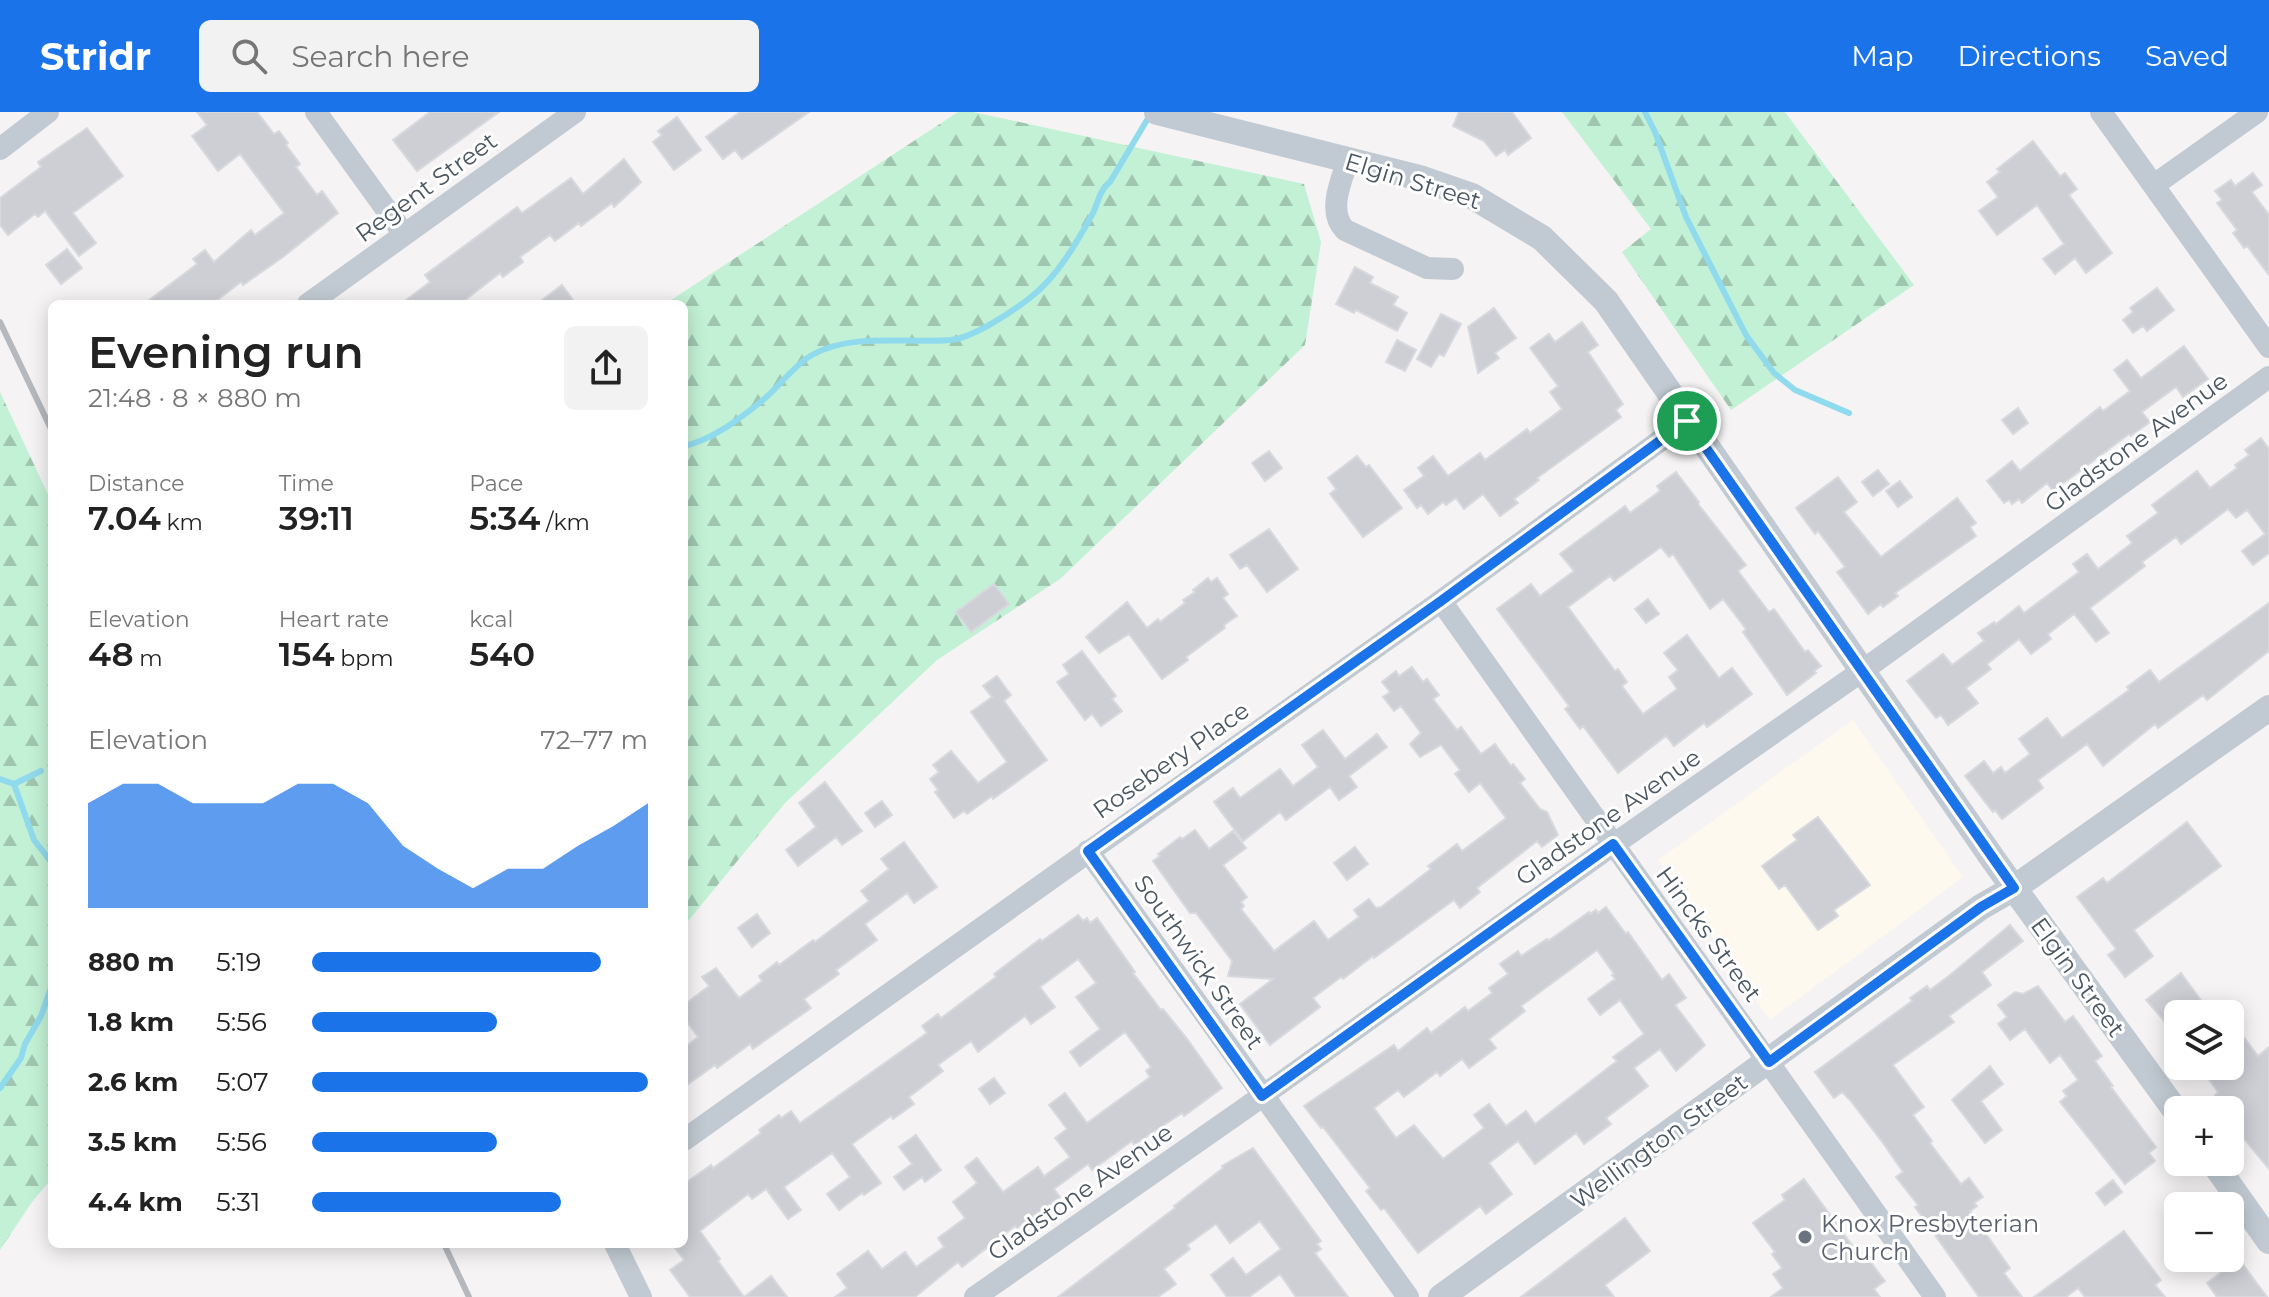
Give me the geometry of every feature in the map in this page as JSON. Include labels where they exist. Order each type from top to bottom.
[{"type":"street","points":[[0,149],[48,112]]},
{"type":"street","points":[[316,112],[404,234]]},
{"type":"street","name":"Regent Street","points":[[313,300],[575,112]]},
{"type":"street","name":"Elgin Street","points":[[1157,112],[1420,178],[1472,196],[1542,238],[1606,301],[2014,888],[2165,1096]]},
{"type":"street","points":[[2101,112],[2269,347]]},
{"type":"street","points":[[2154,185],[2257,112]]},
{"type":"street","points":[[1348,160],[1335,213],[1337,222],[1345,230],[1427,268],[1453,269]]},
{"type":"street","name":"Gladstone Avenue","points":[[975,1297],[1862,671],[2269,377]]},
{"type":"street","name":"Rosebery Place","points":[[688,1137],[1441,601],[1687,421]]},
{"type":"street","name":"Hincks Street","points":[[1441,601],[1769,1062],[1926,1294]]},
{"type":"street","name":"Wellington Street","points":[[1441,1297],[1981,907],[2265,719]]},
{"type":"street","name":"Southwick Street","points":[[1088,851],[1408,1297]]},
{"type":"street","points":[[2224,1176],[2264,1225]]},
{"type":"street","points":[[617,1248],[641,1297]]},
{"type":"shaded area","points":[[1853,720],[1963,877],[1770,1020],[1658,860]]},
{"type":"green space","points":[[958,112],[973,112],[1304,184],[1321,242],[1305,345],[1060,579],[937,660],[785,803],[688,921],[688,300],[671,300]]},
{"type":"green space","points":[[1562,112],[1785,112],[1914,285],[1731,410],[1622,252],[1651,229]]},
{"type":"green space","points":[[0,392],[48,494],[48,1183],[0,1250]]},
{"type":"building","points":[[197,112],[257,112],[274,134],[279,131],[300,164],[296,167],[317,195],[322,191],[338,213],[283,257],[217,300],[149,300],[197,264],[193,259],[205,250],[214,262],[251,230],[255,235],[284,213],[240,154],[218,171],[192,136],[207,125]]},
{"type":"building","points":[[430,112],[499,112],[417,171],[393,140]]},
{"type":"building","points":[[740,112],[809,112],[742,159],[735,150],[723,159],[706,137]]},
{"type":"building","points":[[1459,112],[1512,112],[1531,138],[1508,155],[1505,150],[1496,156],[1484,141],[1453,126]]},
{"type":"building","points":[[677,117],[701,150],[674,170],[653,142],[662,135],[658,131]]},
{"type":"building","points":[[87,128],[123,176],[73,213],[96,243],[79,256],[45,211],[38,217],[35,214],[8,235],[0,225],[0,198],[41,167],[38,162]]},
{"type":"building","points":[[2033,141],[2060,176],[2065,173],[2077,189],[2069,195],[2112,253],[2086,273],[2075,258],[2055,274],[2043,259],[2064,244],[2037,205],[1997,235],[1979,211],[1998,197],[1987,182],[2000,172],[1997,169]]},
{"type":"building","points":[[624,159],[641,182],[614,207],[612,203],[555,241],[550,235],[520,257],[523,262],[503,277],[500,273],[465,300],[406,300],[430,282],[425,275],[517,207],[522,213],[571,178],[583,194]]},
{"type":"building","points":[[2253,173],[2262,185],[2252,192],[2269,215],[2269,275],[2233,233],[2237,230],[2217,203],[2222,200],[2215,191],[2231,180],[2235,186]]},
{"type":"building","points":[[67,249],[82,268],[61,284],[46,265]]},
{"type":"building","points":[[1355,267],[1373,277],[1370,283],[1398,297],[1393,305],[1407,313],[1397,331],[1356,310],[1354,313],[1336,304]]},
{"type":"building","points":[[562,285],[573,300],[542,300]]},
{"type":"building","points":[[2157,288],[2174,310],[2147,331],[2143,326],[2133,333],[2123,320],[2133,312],[2130,308]]},
{"type":"building","points":[[1494,308],[1516,338],[1495,353],[1499,358],[1478,373],[1468,327]]},
{"type":"building","points":[[1441,314],[1461,324],[1444,356],[1439,354],[1431,367],[1417,359]]},
{"type":"building","points":[[1582,322],[1598,345],[1588,352],[1623,404],[1616,410],[1621,417],[1537,478],[1539,480],[1514,499],[1518,503],[1500,516],[1483,494],[1464,509],[1456,498],[1446,505],[1443,502],[1428,514],[1421,505],[1417,508],[1404,490],[1424,476],[1418,468],[1433,456],[1448,476],[1480,453],[1485,460],[1527,429],[1530,433],[1562,409],[1550,392],[1558,386],[1530,348],[1549,334],[1555,342]]},
{"type":"building","points":[[1397,340],[1416,350],[1405,371],[1386,362]]},
{"type":"building","points":[[2184,346],[2208,379],[2183,397],[2176,387],[2142,412],[2150,422],[2053,491],[2047,483],[2022,503],[2019,499],[2012,504],[2009,500],[2004,503],[1987,481],[2012,461],[2020,471],[2100,407],[2103,411],[2130,391],[2114,370],[2127,360],[2141,378]]},
{"type":"building","points":[[2018,408],[2028,423],[2013,434],[2002,420]]},
{"type":"building","points":[[2261,438],[2269,449],[2269,553],[2253,565],[2242,551],[2265,534],[2247,510],[2236,518],[2228,509],[2181,544],[2176,537],[2142,562],[2145,566],[2090,608],[2109,633],[2096,642],[2074,614],[2048,634],[2051,639],[2031,654],[2019,639],[1987,664],[1991,669],[1966,688],[1978,703],[1948,725],[1941,715],[1936,718],[1907,681],[1943,654],[1952,665],[1984,641],[1978,633],[2019,606],[2024,613],[2079,572],[2073,564],[2087,554],[2098,569],[2132,543],[2127,536],[2158,513],[2152,505],[2197,471],[2210,488],[2237,468],[2235,465],[2249,455],[2245,450]]},
{"type":"building","points":[[1269,451],[1282,468],[1265,481],[1252,463]]},
{"type":"building","points":[[1357,456],[1366,467],[1369,465],[1402,508],[1363,537],[1330,494],[1336,489],[1328,478]]},
{"type":"building","points":[[1878,470],[1889,484],[1873,496],[1862,482]]},
{"type":"building","points":[[1676,472],[1746,565],[1738,571],[1769,612],[1774,609],[1805,652],[1808,650],[1821,666],[1787,695],[1743,632],[1746,629],[1723,599],[1710,609],[1673,554],[1669,557],[1661,547],[1614,581],[1610,576],[1568,607],[1615,671],[1618,669],[1627,682],[1622,686],[1643,714],[1677,689],[1669,677],[1678,670],[1664,653],[1687,635],[1719,678],[1732,668],[1752,694],[1707,727],[1704,723],[1674,746],[1666,736],[1618,773],[1583,726],[1580,729],[1565,709],[1569,706],[1497,609],[1531,584],[1540,596],[1574,571],[1560,554],[1625,506],[1630,513],[1660,491],[1657,486]]},
{"type":"building","points":[[1838,477],[1857,502],[1844,512],[1881,557],[1957,498],[1976,523],[1970,527],[1976,536],[1895,593],[1898,596],[1883,607],[1881,604],[1868,614],[1837,572],[1845,567],[1796,508]]},
{"type":"building","points":[[1900,481],[1912,497],[1898,507],[1886,491]]},
{"type":"building","points":[[1269,529],[1298,569],[1267,592],[1247,565],[1240,569],[1230,555]]},
{"type":"building","points":[[1208,578],[1211,582],[1217,578],[1228,594],[1223,598],[1237,616],[1162,679],[1129,634],[1099,653],[1086,637],[1127,602],[1147,628],[1158,619],[1160,622],[1185,603],[1183,600]]},
{"type":"building","points":[[994,584],[1009,604],[971,632],[956,612]]},
{"type":"building","points":[[1648,599],[1659,614],[1646,623],[1635,609]]},
{"type":"building","points":[[2269,603],[2269,651],[2207,700],[2203,695],[2158,728],[2155,724],[2103,766],[2087,744],[2038,780],[2043,788],[2002,819],[1965,776],[1984,761],[1993,773],[2001,767],[2005,773],[2030,754],[2019,739],[2047,718],[2062,738],[2129,690],[2127,687],[2150,670],[2159,682]]},
{"type":"building","points":[[1082,651],[1116,696],[1112,699],[1122,711],[1101,726],[1092,714],[1085,720],[1057,682],[1069,674],[1063,665]]},
{"type":"building","points":[[1412,667],[1423,682],[1427,679],[1439,695],[1433,699],[1457,730],[1461,727],[1481,754],[1495,744],[1511,766],[1513,764],[1525,779],[1520,783],[1540,809],[1547,812],[1558,835],[1542,847],[1537,841],[1477,888],[1480,892],[1460,908],[1454,900],[1374,958],[1343,979],[1341,977],[1313,998],[1320,1007],[1270,1045],[1240,1004],[1273,979],[1228,976],[1232,961],[1196,913],[1190,913],[1153,861],[1180,837],[1182,839],[1195,830],[1209,849],[1233,831],[1246,848],[1223,865],[1247,897],[1241,902],[1244,906],[1241,909],[1274,951],[1314,921],[1328,940],[1359,917],[1354,910],[1369,899],[1376,908],[1381,907],[1431,869],[1428,866],[1457,844],[1462,851],[1506,818],[1480,783],[1469,792],[1455,774],[1460,770],[1441,745],[1420,757],[1410,744],[1421,733],[1401,706],[1394,711],[1383,697],[1390,692],[1382,682],[1396,671],[1399,676]]},
{"type":"building","points":[[997,676],[1011,695],[1004,701],[1047,760],[993,799],[992,796],[967,814],[964,811],[954,818],[935,792],[938,790],[930,779],[939,772],[933,765],[951,751],[978,783],[1007,762],[971,712],[992,697],[983,686]]},
{"type":"building","points":[[1323,730],[1345,759],[1377,734],[1387,747],[1349,776],[1357,787],[1339,800],[1330,787],[1286,820],[1280,812],[1243,841],[1214,802],[1233,788],[1240,798],[1280,769],[1293,786],[1318,767],[1302,745]]},
{"type":"building","points":[[825,782],[862,831],[842,845],[836,837],[798,866],[786,850],[816,827],[799,803]]},
{"type":"building","points":[[882,801],[892,815],[875,827],[865,813]]},
{"type":"building","points":[[1818,817],[1870,885],[1834,910],[1838,916],[1818,930],[1785,885],[1779,889],[1762,866],[1797,840],[1793,835]]},
{"type":"building","points":[[2187,822],[2221,866],[2134,930],[2153,956],[2125,977],[2108,955],[2116,949],[2077,897],[2103,878],[2107,883]]},
{"type":"building","points":[[904,842],[937,887],[914,903],[907,893],[865,924],[877,940],[836,970],[839,974],[804,999],[811,1008],[753,1049],[750,1044],[688,1084],[688,1045],[698,1037],[688,1023],[688,1002],[709,986],[702,977],[716,968],[739,998],[762,981],[759,976],[777,962],[779,965],[813,940],[815,942],[869,901],[861,891],[889,869],[881,859]]},
{"type":"building","points":[[1355,847],[1368,864],[1347,880],[1334,863]]},
{"type":"building","points":[[1606,907],[1662,980],[1669,974],[1686,998],[1675,1005],[1705,1045],[1676,1071],[1660,1049],[1634,1068],[1648,1086],[1606,1118],[1611,1124],[1584,1144],[1576,1133],[1535,1164],[1518,1141],[1489,1163],[1512,1194],[1486,1214],[1480,1206],[1418,1253],[1384,1208],[1381,1210],[1366,1191],[1370,1188],[1304,1106],[1394,1045],[1398,1051],[1427,1028],[1431,1033],[1465,1007],[1468,1011],[1492,993],[1489,988],[1508,974],[1500,964],[1518,951],[1521,956],[1589,912],[1596,910],[1598,913]],"holes":[[[1597,950],[1615,979],[1588,999],[1600,1015],[1620,1000],[1644,1034],[1613,1057],[1617,1061],[1535,1124],[1526,1111],[1506,1126],[1489,1104],[1474,1115],[1484,1128],[1443,1159],[1414,1125],[1396,1138],[1374,1108],[1398,1090],[1404,1097],[1437,1072],[1440,1076],[1462,1059],[1469,1068],[1496,1048],[1489,1039],[1525,1011],[1521,1006]]]},
{"type":"building","points":[[757,914],[770,933],[752,947],[738,928]]},
{"type":"building","points":[[1078,915],[1083,921],[1087,918],[1090,923],[1097,918],[1133,973],[1188,1040],[1222,1088],[1184,1116],[1182,1113],[1134,1145],[1132,1141],[1092,1170],[1088,1164],[1054,1189],[1060,1197],[1017,1228],[1015,1226],[962,1267],[958,1262],[915,1297],[835,1297],[847,1288],[837,1274],[868,1251],[882,1269],[905,1252],[916,1267],[944,1247],[938,1238],[965,1218],[953,1202],[977,1183],[965,1167],[977,1158],[1003,1192],[1038,1167],[1044,1176],[1070,1157],[1055,1138],[1067,1129],[1049,1105],[1065,1093],[1087,1123],[1150,1077],[1146,1071],[1151,1067],[1125,1032],[1080,1066],[1070,1052],[1100,1029],[1076,997],[1096,983],[1078,959],[1040,987],[1055,1007],[1031,1024],[1025,1016],[978,1052],[971,1041],[938,1065],[943,1071],[909,1097],[914,1104],[852,1144],[881,1183],[839,1210],[827,1194],[850,1177],[832,1153],[784,1187],[801,1210],[788,1219],[766,1189],[752,1199],[748,1194],[700,1231],[720,1259],[718,1261],[744,1297],[690,1297],[670,1270],[684,1260],[675,1248],[688,1248],[688,1181],[711,1165],[713,1168],[761,1133],[759,1130],[779,1115],[781,1118],[791,1111],[800,1123],[927,1033],[922,1026],[938,1014],[941,1018],[1040,939],[1042,941]]},
{"type":"building","points":[[2010,925],[2023,941],[1982,972],[1991,985],[1949,1016],[1954,1022],[1893,1065],[1924,1107],[1913,1115],[1932,1141],[1930,1143],[1961,1184],[1969,1178],[1983,1197],[1974,1203],[1977,1206],[1970,1211],[2010,1268],[2004,1273],[2022,1297],[1979,1297],[1896,1177],[1903,1172],[1883,1143],[1850,1100],[1842,1092],[1834,1098],[1815,1072],[1912,1001],[1910,998],[1927,986],[1930,990],[1950,975]]},
{"type":"building","points":[[2181,973],[2201,1000],[2164,1000],[2164,1021],[2146,1000]]},
{"type":"building","points":[[2038,986],[2065,1022],[2073,1016],[2087,1035],[2102,1056],[2095,1061],[2111,1087],[2156,1147],[2149,1153],[2155,1161],[2125,1184],[2060,1102],[2067,1096],[2063,1091],[2078,1080],[2060,1055],[2050,1063],[2025,1029],[2010,1040],[1998,1024],[2007,1017],[1998,1005],[2015,992],[2023,994]]},
{"type":"building","points":[[2244,1037],[2258,1056],[2269,1047],[2269,1169],[2244,1139],[2244,1096],[2215,1096],[2218,1092],[2209,1080],[2244,1080]]},
{"type":"building","points":[[1990,1066],[2003,1084],[1981,1101],[2002,1130],[1985,1143],[1952,1100]]},
{"type":"building","points":[[994,1078],[1005,1093],[990,1104],[979,1089]]},
{"type":"building","points":[[916,1135],[941,1170],[925,1182],[922,1177],[904,1190],[894,1177],[912,1164],[899,1147]]},
{"type":"building","points":[[1253,1148],[1321,1241],[1317,1244],[1321,1249],[1315,1253],[1348,1297],[1296,1297],[1280,1274],[1249,1297],[1227,1297],[1211,1275],[1233,1258],[1246,1275],[1281,1249],[1260,1221],[1230,1243],[1216,1224],[1187,1245],[1190,1249],[1164,1269],[1176,1284],[1158,1297],[1058,1297],[1175,1208],[1222,1166]]},
{"type":"building","name":"Knox Presbyterian Church","points":[[1804,1179],[1865,1263],[1869,1260],[1885,1281],[1874,1289],[1880,1297],[1771,1297],[1783,1288],[1773,1274],[1782,1268],[1772,1254],[1775,1252],[1753,1223],[1785,1200],[1782,1195]]},
{"type":"building","points":[[2113,1180],[2122,1192],[2105,1205],[2096,1193]]},
{"type":"building","points":[[1625,1218],[1650,1251],[1605,1285],[1614,1297],[1521,1297]]},
{"type":"building","points":[[2124,1231],[2161,1280],[2155,1285],[2165,1297],[2085,1297],[2078,1288],[2066,1297],[2034,1297]]},
{"type":"building","points":[[2244,1266],[2267,1297],[2217,1297],[2207,1283],[2222,1272],[2244,1272]]},
{"type":"building","points":[[771,1276],[787,1297],[744,1297]]},
{"type":"waterway","points":[[1645,112],[1686,217],[1746,335],[1774,373],[1795,390],[1849,413]]},
{"type":"waterway","points":[[688,445],[716,434],[736,421],[805,360],[828,348],[862,341],[961,338],[993,323],[1023,303],[1041,289],[1066,258],[1150,115]]},
{"type":"waterway","points":[[0,779],[14,784],[41,771]]},
{"type":"waterway","points":[[14,784],[34,840],[48,858]]},
{"type":"waterway","points":[[0,1088],[21,1058],[48,996]]},
{"type":"railway","points":[[0,322],[48,423]]},
{"type":"railway","points":[[446,1248],[469,1297]]},
{"type":"place","name":"Knox Presbyterian Church","points":[[1805,1237]]},
{"type":"route","points":[[1687,421],[2014,888],[1981,907],[1769,1062],[1613,844],[1262,1096],[1088,851],[1441,601],[1687,421]]}]
